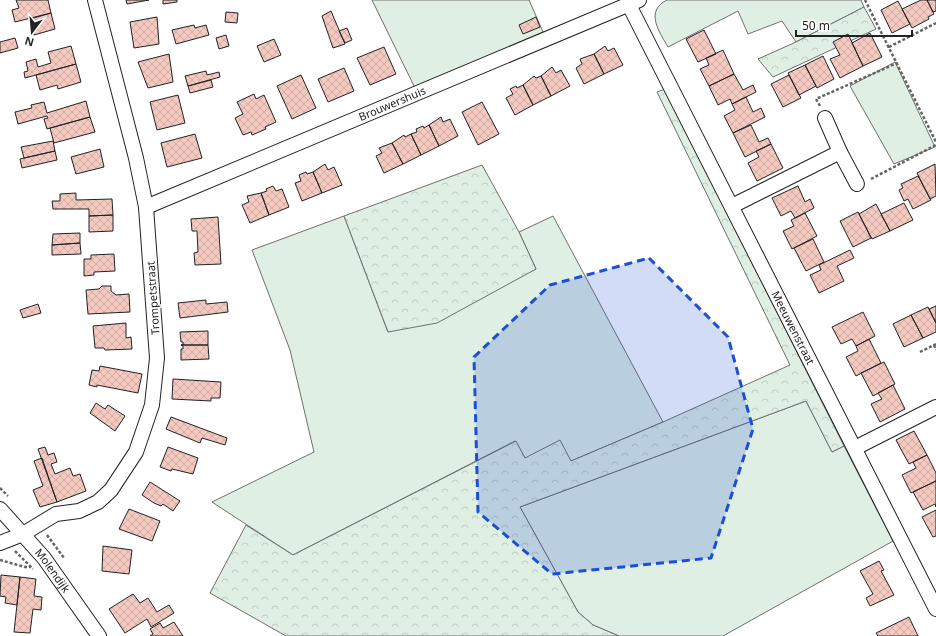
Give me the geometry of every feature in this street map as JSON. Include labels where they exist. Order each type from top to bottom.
[{"type":"street","name":"Trompetstraat","points":[[0,543],[23,534],[56,514],[78,511],[98,502],[124,472],[136,452],[152,405],[157,358],[146,207],[136,158],[95,0]]},
{"type":"street","name":"Brouwershuis","points":[[146,207],[634,2]]},
{"type":"street","name":"Meeuwenstraat","points":[[634,2],[732,206],[936,609]]},
{"type":"street","points":[[825,118],[840,152],[857,184]]},
{"type":"street","points":[[732,206],[840,152]]},
{"type":"street","points":[[855,448],[936,407]]},
{"type":"street","name":"Molendijk","points":[[0,509],[44,558],[99,636]]},
{"type":"path","points":[[857,184],[865,182],[936,144],[935,136],[865,0]]},
{"type":"path","points":[[889,47],[936,23]]},
{"type":"path","points":[[825,118],[816,99],[897,63]]},
{"type":"path","points":[[920,352],[935,344],[936,350]]},
{"type":"path","points":[[51,541],[57,548]]},
{"type":"path","points":[[0,560],[31,568]]},
{"type":"highlighted area","points":[[649,258],[728,337],[753,429],[711,558],[552,574],[478,512],[474,357],[550,285]]},
{"type":"green space","points":[[372,0],[529,0],[543,32],[415,88]]},
{"type":"green space","points":[[667,0],[861,0],[864,7],[796,42],[782,21],[748,34],[738,11],[668,47],[658,29],[655,16],[656,10]]},
{"type":"green space","points":[[864,7],[876,29],[773,77],[758,59],[796,42]]},
{"type":"green space","points":[[895,62],[935,147],[894,164],[850,86]]},
{"type":"green space","points":[[665,89],[844,446],[832,452],[806,401],[520,507],[578,612],[593,625],[619,636],[286,636],[210,593],[246,525],[293,555],[516,441],[525,458],[560,440],[571,461],[663,422],[790,365],[657,92]]},
{"type":"green space","points":[[482,165],[519,232],[536,269],[437,323],[388,332],[344,216]]},
{"type":"green space","points":[[344,216],[388,332],[536,269],[519,232],[553,216],[663,422],[571,461],[525,458],[515,441],[293,555],[212,502],[314,452],[290,350],[252,250]]},
{"type":"green space","points":[[806,401],[832,452],[844,446],[893,541],[723,636],[619,636],[593,625],[578,612],[520,507]]},
{"type":"building","points":[[16,0],[48,0],[51,13],[15,22],[12,10],[19,8]]},
{"type":"building","points":[[126,0],[149,0],[127,4]]},
{"type":"building","points":[[163,0],[177,0],[177,2],[163,4]]},
{"type":"building","points":[[921,0],[927,0],[934,14],[928,17],[929,19],[912,28],[902,9]]},
{"type":"building","points":[[927,0],[936,0],[936,11],[933,12]]},
{"type":"building","points":[[898,1],[910,24],[892,33],[881,10]]},
{"type":"building","points":[[331,11],[345,44],[333,48],[322,16]]},
{"type":"building","points":[[226,12],[238,13],[237,23],[225,22]]},
{"type":"building","points":[[51,13],[55,29],[34,35],[30,19]]},
{"type":"building","points":[[157,17],[159,44],[134,48],[130,22]]},
{"type":"building","points":[[536,17],[540,27],[523,34],[519,25]]},
{"type":"building","points":[[194,25],[195,28],[206,25],[209,35],[176,44],[172,30]]},
{"type":"building","points":[[347,28],[352,40],[345,43],[339,31]]},
{"type":"building","points":[[704,30],[716,54],[698,62],[686,39]]},
{"type":"building","points":[[870,33],[882,57],[863,66],[852,43]]},
{"type":"building","points":[[848,34],[863,66],[840,78],[830,59],[840,55],[833,42]]},
{"type":"building","points":[[226,35],[229,46],[219,49],[216,38]]},
{"type":"building","points":[[15,38],[18,48],[0,53],[0,42]]},
{"type":"building","points":[[274,39],[281,55],[264,62],[257,46]]},
{"type":"building","points":[[71,46],[76,64],[25,78],[24,72],[28,71],[26,62],[36,59],[38,67],[51,63],[48,52]]},
{"type":"building","points":[[605,46],[608,51],[614,48],[623,65],[604,74],[594,54]]},
{"type":"building","points":[[384,47],[396,74],[370,85],[357,58]]},
{"type":"building","points":[[723,50],[734,74],[709,86],[700,69],[709,65],[706,58]]},
{"type":"building","points":[[169,54],[173,82],[148,88],[138,62]]},
{"type":"building","points":[[594,54],[604,74],[584,84],[576,68],[582,64],[580,59]]},
{"type":"building","points":[[823,56],[834,79],[817,88],[805,65]]},
{"type":"building","points":[[76,64],[81,82],[58,89],[57,85],[40,90],[36,75]]},
{"type":"building","points":[[805,65],[816,86],[799,95],[788,73]]},
{"type":"building","points":[[552,67],[556,73],[561,70],[570,86],[551,96],[541,76]]},
{"type":"building","points":[[344,68],[354,91],[328,102],[318,79]]},
{"type":"building","points":[[206,71],[207,75],[219,72],[220,77],[188,86],[185,76]]},
{"type":"building","points":[[734,74],[743,90],[753,85],[756,92],[732,104],[730,99],[718,105],[709,86]]},
{"type":"building","points":[[301,75],[316,108],[292,119],[277,86]]},
{"type":"building","points":[[789,75],[801,98],[783,107],[771,84]]},
{"type":"building","points":[[534,76],[536,78],[541,76],[551,96],[533,105],[523,85]]},
{"type":"building","points":[[211,80],[213,87],[190,93],[188,86]]},
{"type":"building","points":[[523,85],[533,105],[515,115],[506,98],[513,94],[510,89]]},
{"type":"building","points":[[254,94],[256,99],[264,95],[276,122],[265,127],[266,129],[252,135],[251,132],[243,135],[235,118],[243,114],[237,102]]},
{"type":"building","points":[[178,95],[185,123],[157,130],[150,102]]},
{"type":"building","points":[[746,97],[753,112],[761,108],[765,117],[733,133],[724,116],[735,110],[732,104]]},
{"type":"building","points":[[86,101],[90,117],[47,129],[44,119],[48,118],[47,116],[18,124],[15,112],[32,108],[31,105],[44,102],[47,113]]},
{"type":"building","points":[[482,102],[499,134],[478,145],[462,112]]},
{"type":"building","points":[[90,117],[95,132],[54,143],[50,128]]},
{"type":"building","points":[[441,117],[443,122],[450,119],[458,136],[439,146],[429,125]]},
{"type":"building","points":[[429,125],[439,146],[421,155],[411,134],[417,132],[416,129],[423,126],[424,128]]},
{"type":"building","points":[[751,125],[759,142],[768,138],[771,144],[745,157],[733,133]]},
{"type":"building","points":[[195,134],[202,158],[167,167],[161,143]]},
{"type":"building","points":[[411,134],[421,155],[403,164],[392,143],[404,135],[405,137]]},
{"type":"building","points":[[53,141],[55,151],[24,158],[21,147]]},
{"type":"building","points":[[392,143],[403,164],[384,173],[376,156],[382,153],[379,148]]},
{"type":"building","points":[[771,144],[783,168],[757,181],[748,163],[759,157],[756,151]]},
{"type":"building","points":[[100,149],[104,167],[76,174],[71,157]]},
{"type":"building","points":[[55,151],[57,160],[22,168],[20,159]]},
{"type":"building","points":[[325,164],[328,170],[334,167],[342,185],[322,193],[313,172]]},
{"type":"building","points":[[935,164],[936,196],[930,199],[917,173]]},
{"type":"building","points":[[306,172],[307,174],[313,172],[322,193],[302,201],[295,183],[301,181],[299,175]]},
{"type":"building","points":[[918,176],[931,200],[913,209],[908,199],[904,201],[899,190],[903,188],[901,184]]},
{"type":"building","points":[[273,186],[276,191],[282,189],[289,207],[269,215],[261,193],[267,191],[266,189]]},
{"type":"building","points":[[798,186],[805,202],[810,199],[814,208],[795,218],[791,211],[781,216],[772,198]]},
{"type":"building","points":[[76,193],[76,200],[112,199],[113,215],[89,216],[89,209],[53,209],[52,201],[60,201],[60,194]]},
{"type":"building","points":[[261,193],[269,215],[250,223],[242,205],[249,202],[247,196]]},
{"type":"building","points":[[904,203],[913,220],[890,231],[881,214]]},
{"type":"building","points":[[876,204],[890,231],[872,239],[859,214]]},
{"type":"building","points":[[858,212],[871,238],[853,247],[840,221]]},
{"type":"building","points":[[805,213],[817,236],[792,249],[783,231],[794,226],[791,220]]},
{"type":"building","points":[[113,215],[113,231],[89,232],[89,216]]},
{"type":"building","points":[[218,217],[221,264],[195,265],[194,253],[198,252],[197,231],[192,231],[191,219]]},
{"type":"building","points":[[80,233],[80,243],[52,245],[53,234]]},
{"type":"building","points":[[813,239],[824,262],[806,271],[794,248]]},
{"type":"building","points":[[80,243],[81,254],[52,255],[52,245]]},
{"type":"building","points":[[850,250],[854,258],[837,266],[844,281],[819,293],[810,275],[821,270],[819,265]]},
{"type":"building","points":[[114,254],[115,271],[94,272],[94,275],[84,276],[84,259],[91,259],[91,255]]},
{"type":"building","points":[[102,286],[111,286],[111,291],[116,295],[129,294],[130,312],[88,314],[86,290],[99,289]]},
{"type":"building","points":[[206,300],[206,304],[227,302],[228,312],[180,318],[178,303]]},
{"type":"building","points":[[38,304],[41,313],[23,318],[20,310]]},
{"type":"building","points":[[936,306],[936,323],[929,309]]},
{"type":"building","points":[[928,307],[936,323],[936,332],[923,338],[911,315]]},
{"type":"building","points":[[863,312],[875,336],[856,346],[852,339],[841,344],[832,327]]},
{"type":"building","points":[[911,315],[923,338],[904,347],[893,324]]},
{"type":"building","points":[[126,323],[126,338],[131,337],[132,349],[105,350],[104,348],[95,348],[93,326]]},
{"type":"building","points":[[208,331],[208,345],[183,345],[183,342],[181,342],[180,332]]},
{"type":"building","points":[[869,339],[881,363],[856,376],[846,357],[858,351],[856,346]]},
{"type":"building","points":[[181,345],[208,345],[209,359],[181,360],[181,349],[183,349],[183,346]]},
{"type":"building","points":[[884,362],[895,384],[873,396],[861,373]]},
{"type":"building","points":[[100,366],[142,374],[138,393],[97,385],[97,387],[89,385],[92,370],[99,371]]},
{"type":"building","points":[[173,379],[221,382],[220,398],[211,398],[211,401],[172,399]]},
{"type":"building","points":[[893,385],[905,409],[880,422],[871,404],[882,399],[878,393]]},
{"type":"building","points":[[96,403],[105,409],[108,405],[125,416],[115,431],[90,413]]},
{"type":"building","points":[[171,417],[227,438],[225,445],[202,438],[200,443],[166,429]]},
{"type":"building","points":[[914,431],[927,455],[909,464],[896,440]]},
{"type":"building","points":[[45,447],[48,455],[54,453],[57,462],[51,464],[55,474],[70,468],[73,476],[80,474],[86,491],[57,502],[38,449]]},
{"type":"building","points":[[168,447],[198,458],[193,474],[172,469],[171,471],[160,467]]},
{"type":"building","points":[[927,455],[936,473],[936,481],[911,493],[902,475],[916,468],[913,462]]},
{"type":"building","points":[[42,458],[57,502],[40,507],[33,490],[43,486],[34,461]]},
{"type":"building","points":[[936,481],[936,507],[935,504],[923,510],[913,492]]},
{"type":"building","points":[[150,482],[180,501],[173,511],[163,504],[161,506],[154,503],[142,495]]},
{"type":"building","points":[[129,509],[160,521],[152,541],[119,529]]},
{"type":"building","points":[[936,510],[936,536],[933,537],[922,517]]},
{"type":"building","points":[[103,546],[132,550],[129,574],[102,571]]},
{"type":"building","points":[[879,561],[884,570],[881,571],[894,595],[870,606],[866,598],[873,594],[860,571]]},
{"type":"building","points":[[1,575],[20,577],[17,605],[5,603],[6,597],[0,596]]},
{"type":"building","points":[[20,577],[36,579],[34,596],[42,597],[41,610],[33,609],[30,633],[14,632]]},
{"type":"building","points":[[133,594],[140,603],[148,598],[157,612],[169,605],[174,613],[151,627],[147,619],[125,633],[109,609]]},
{"type":"building","points":[[909,617],[918,636],[878,636],[876,633]]},
{"type":"building","points":[[174,622],[183,636],[150,636],[153,634],[150,629],[160,623],[163,628]]}]
